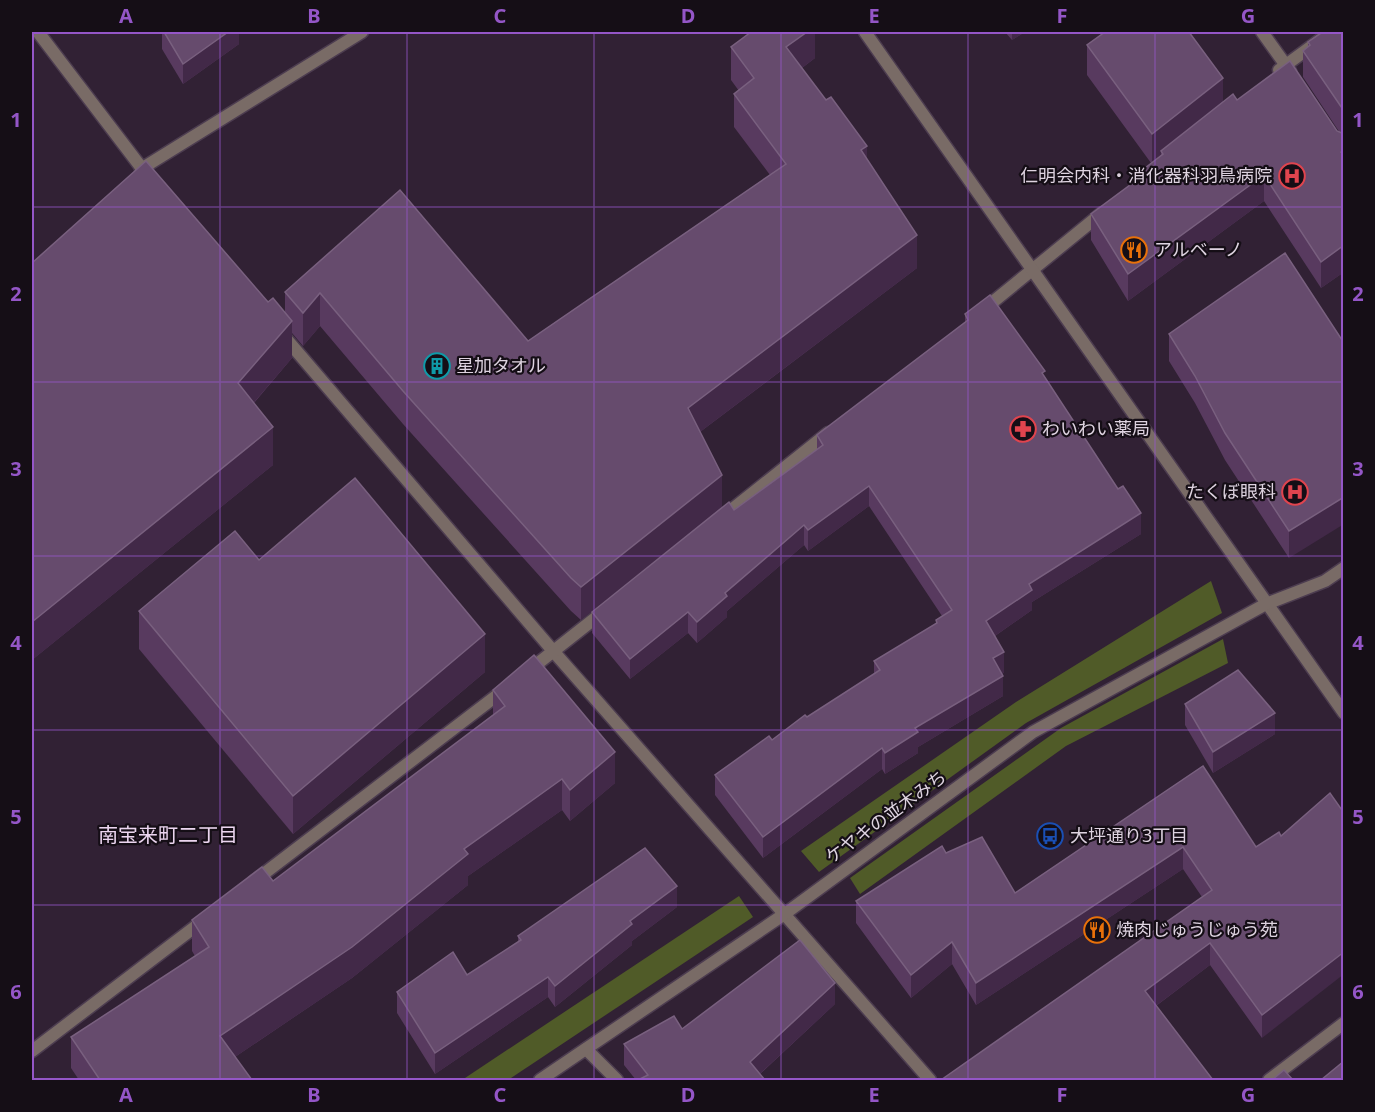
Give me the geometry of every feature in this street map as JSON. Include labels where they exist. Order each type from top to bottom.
[{"type":"street","points":[[38,32],[156,187]]},
{"type":"street","points":[[141,169],[362,32]]},
{"type":"street","points":[[865,32],[1344,713]]},
{"type":"street","points":[[1262,32],[1299,84]]},
{"type":"street","points":[[1268,80],[1331,32]]},
{"type":"street","points":[[976,315],[1113,204]]},
{"type":"street","points":[[273,324],[554,652],[930,1080]]},
{"type":"street","points":[[713,525],[835,428]]},
{"type":"street","name":"ケヤキの並木みち","points":[[540,1080],[786,914],[1033,732],[1266,604],[1324,581],[1344,568]]},
{"type":"street","points":[[240,892],[610,607]]},
{"type":"street","points":[[32,1052],[212,914]]},
{"type":"street","points":[[1269,1080],[1342,1028]]},
{"type":"street","points":[[586,1049],[617,1080]]},
{"type":"green space","points":[[1211,581],[1222,613],[1026,723],[819,872],[801,851],[1016,702]]},
{"type":"green space","points":[[1223,639],[1228,663],[1066,746],[860,894],[850,878],[1061,728]]},
{"type":"green space","points":[[739,896],[753,917],[508,1080],[462,1080]]},
{"type":"building","points":[[164,32],[228,32],[183,64]]},
{"type":"building","points":[[751,32],[807,32],[786,47],[826,100],[831,97],[867,146],[861,150],[917,235],[688,408],[722,475],[581,587],[403,391],[320,293],[303,313],[285,292],[400,190],[528,341],[786,164],[734,94],[754,78],[731,47]]},
{"type":"building","points":[[1105,32],[1189,32],[1223,78],[1152,134],[1087,45]]},
{"type":"building","points":[[1323,32],[1344,32],[1344,111],[1303,51],[1310,45],[1308,42]]},
{"type":"building","points":[[1290,61],[1337,131],[1344,134],[1344,150],[1341,152],[1344,155],[1344,245],[1321,262],[1264,175],[1128,274],[1091,214],[1142,176],[1140,172],[1163,154],[1161,151],[1233,94],[1237,100]]},
{"type":"building","points":[[146,161],[268,302],[273,298],[292,321],[238,383],[273,427],[32,622],[32,263]]},
{"type":"building","points":[[1285,253],[1344,343],[1344,497],[1289,531],[1225,433],[1195,376],[1169,334]]},
{"type":"building","points":[[990,295],[1045,371],[1042,373],[1118,489],[1123,486],[1141,513],[1029,584],[1032,590],[986,621],[1004,652],[993,658],[1003,676],[915,728],[918,732],[885,753],[882,748],[763,837],[715,775],[769,736],[772,740],[805,715],[807,717],[880,670],[874,661],[937,623],[936,620],[952,610],[869,486],[808,530],[804,525],[725,593],[727,596],[697,622],[688,612],[630,659],[592,612],[729,502],[734,510],[823,445],[817,435],[968,320],[965,314]]},
{"type":"building","points":[[355,478],[485,634],[293,796],[139,611],[235,531],[259,560]]},
{"type":"building","points":[[534,655],[615,752],[570,790],[562,779],[464,849],[468,854],[352,947],[220,1036],[252,1080],[100,1080],[71,1037],[209,947],[192,920],[262,867],[273,881],[505,706],[493,690]]},
{"type":"building","points":[[1238,670],[1275,713],[1213,752],[1185,704]]},
{"type":"building","points":[[1203,766],[1256,847],[1279,832],[1281,836],[1330,793],[1344,813],[1344,952],[1262,1015],[1210,943],[1145,991],[1213,1080],[941,1080],[1212,890],[1183,847],[976,983],[952,942],[911,975],[856,901],[942,846],[946,853],[982,837],[1015,893]]},
{"type":"building","points":[[645,848],[677,886],[630,921],[632,924],[555,986],[548,977],[435,1053],[397,992],[453,952],[467,975],[521,940],[518,936]]},
{"type":"building","points":[[800,940],[835,983],[750,1062],[765,1080],[638,1080],[648,1075],[624,1044],[674,1016],[682,1029]]},
{"type":"building","points":[[1344,1061],[1344,1080],[1321,1080]]},
{"type":"building","points":[[1284,1070],[1293,1080],[1272,1080]]},
{"type":"place","name":"仁明会内科・消化器科羽鳥病院","points":[[1292,176]]},
{"type":"place","name":"アルベーノ","points":[[1134,250]]},
{"type":"place","name":"星加タオル","points":[[437,366]]},
{"type":"place","name":"わいわい薬局","points":[[1023,429]]},
{"type":"place","name":"たくぼ眼科","points":[[1295,492]]},
{"type":"place","name":"大坪通り3丁目","points":[[1050,836]]},
{"type":"place","name":"焼肉じゅうじゅう苑","points":[[1097,930]]},
{"type":"district","name":"南宝来町二丁目","points":[[168,835]]}]
